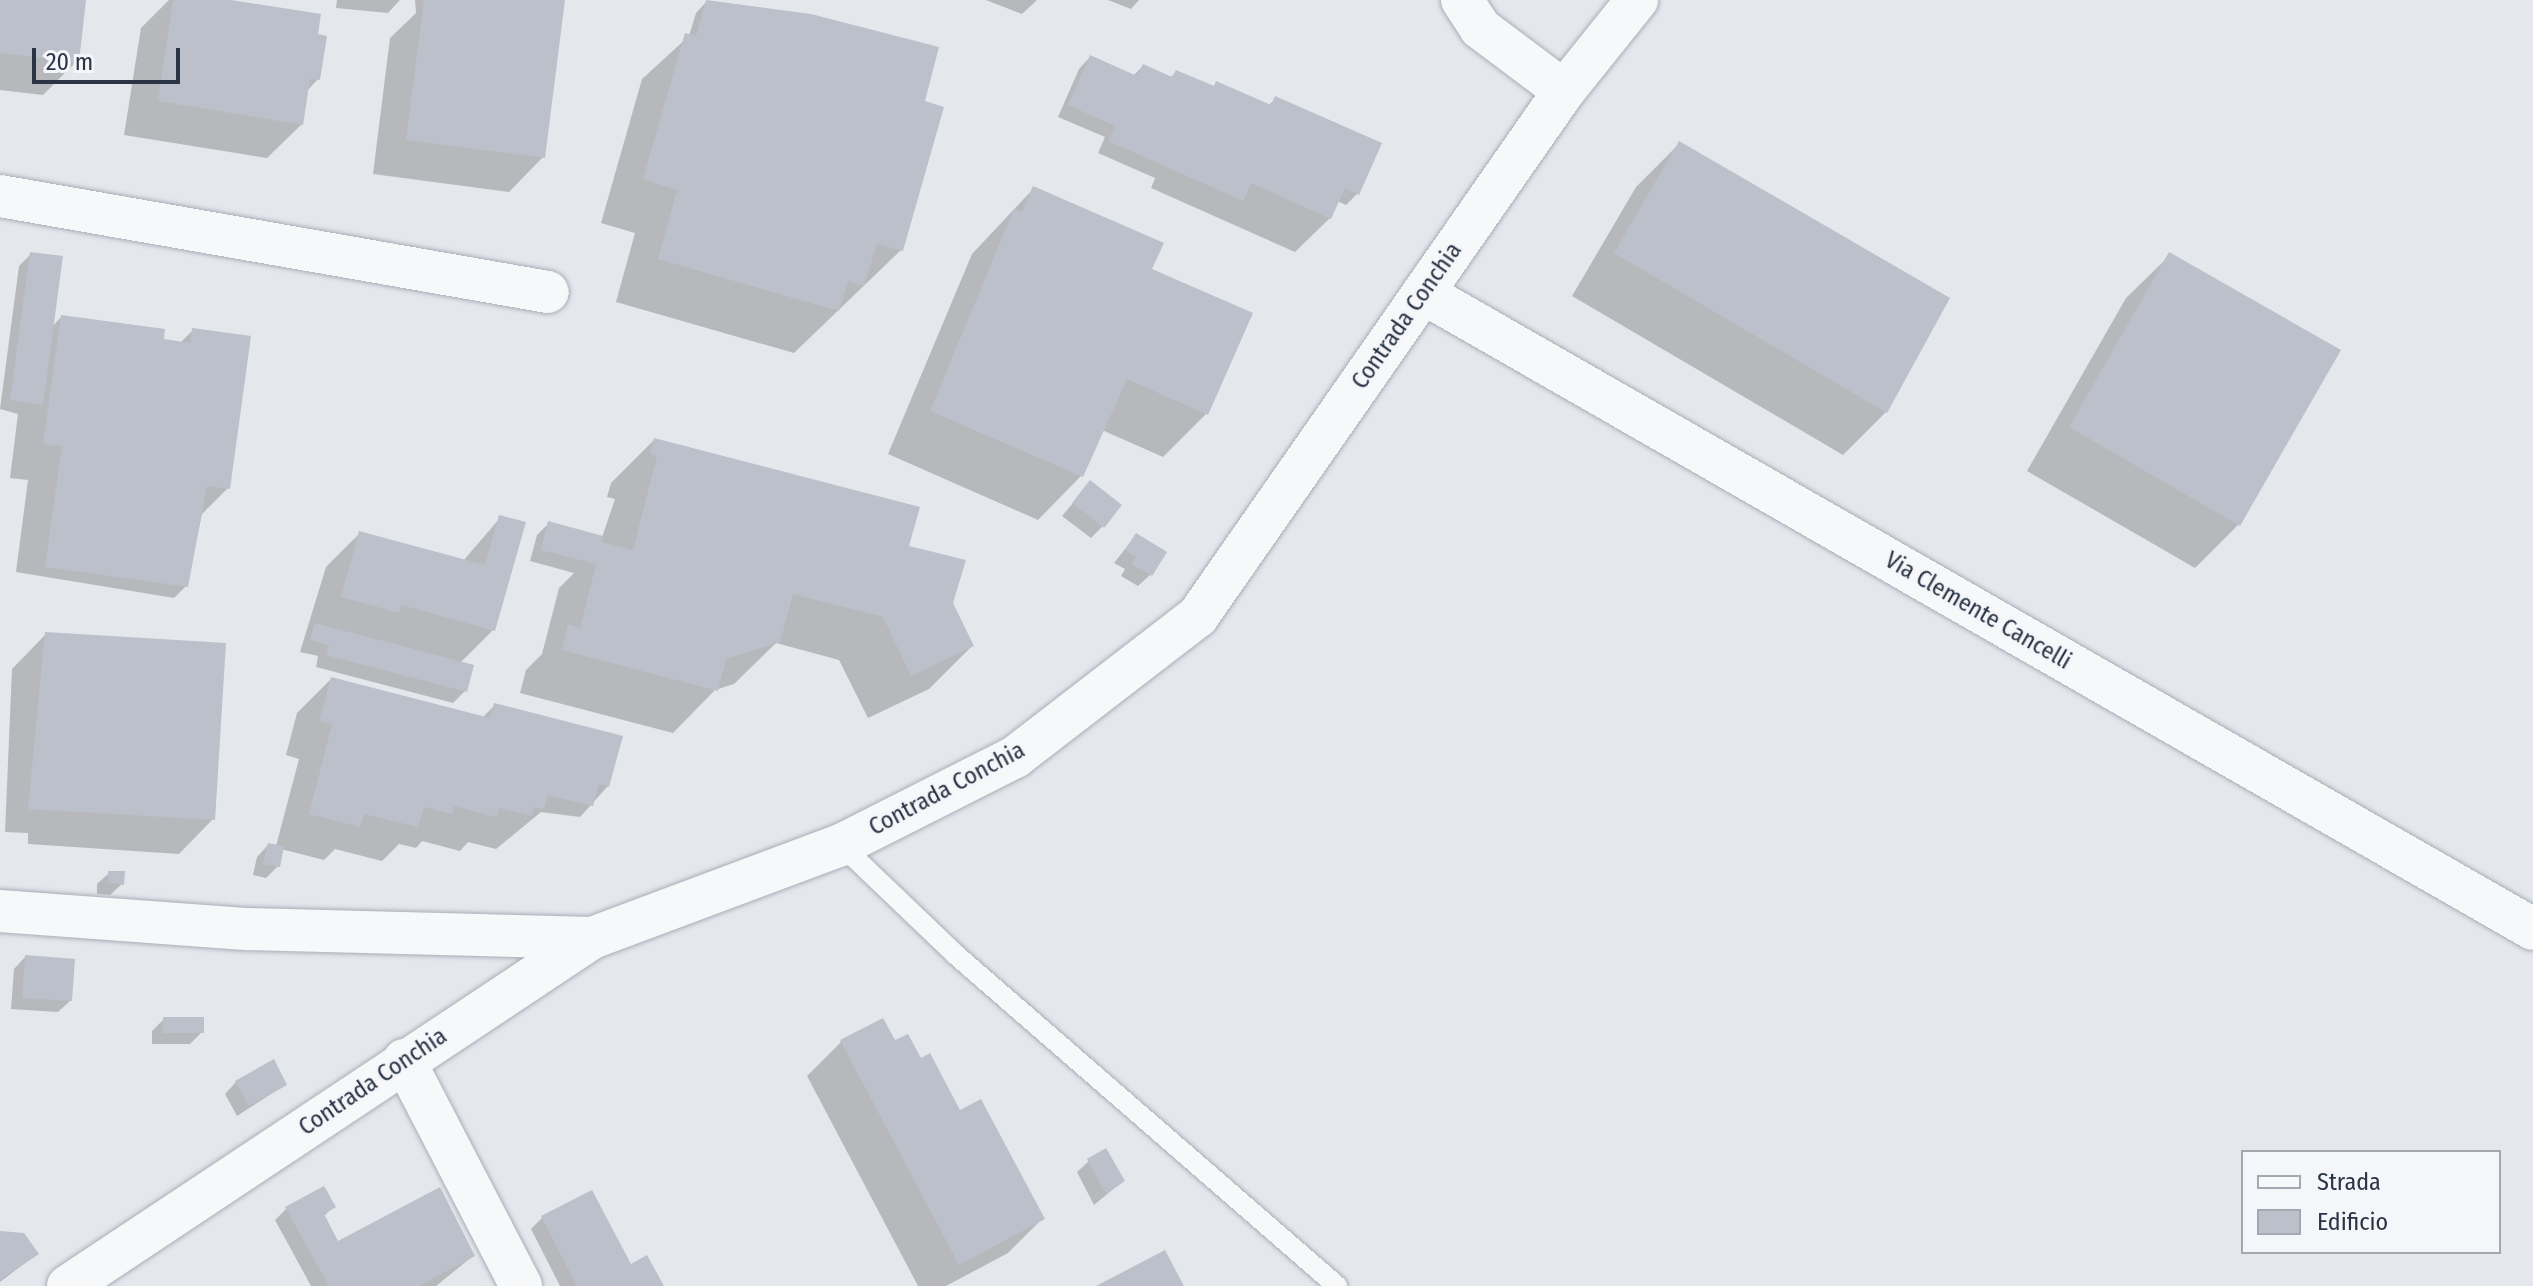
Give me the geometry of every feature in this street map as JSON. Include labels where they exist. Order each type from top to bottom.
[{"type":"street","points":[[1462,0],[1480,28],[1564,91]]},
{"type":"street","name":"Contrada Conchia","points":[[68,1286],[592,938],[841,845],[1015,757],[1198,616],[1564,91],[1637,0]]},
{"type":"street","points":[[0,196],[548,292]]},
{"type":"street","name":"Via Clemente Cancelli","points":[[1423,293],[2533,929]]},
{"type":"street","points":[[0,911],[248,929],[592,938]]},
{"type":"street","points":[[404,1060],[521,1286]]},
{"type":"lane","points":[[841,845],[956,955],[1337,1286]]},
{"type":"building","points":[[0,0],[86,0],[79,62],[0,53]]},
{"type":"building","points":[[173,0],[231,0],[321,14],[318,34],[327,36],[320,80],[310,79],[303,125],[158,101]]},
{"type":"building","points":[[424,0],[565,0],[545,158],[406,140]]},
{"type":"building","points":[[706,0],[811,14],[939,47],[925,101],[944,107],[903,251],[877,244],[864,286],[848,281],[839,311],[658,259],[677,190],[643,179],[685,33],[696,36]]},
{"type":"building","points":[[1090,55],[1137,76],[1143,64],[1172,77],[1176,70],[1214,86],[1216,81],[1271,105],[1275,96],[1382,143],[1359,195],[1345,188],[1331,219],[1251,183],[1243,201],[1108,141],[1115,126],[1068,105]]},
{"type":"building","points":[[1679,141],[1950,298],[1887,413],[1614,253]]},
{"type":"building","points":[[1033,186],[1164,243],[1152,269],[1253,313],[1208,415],[1127,379],[1083,477],[930,411],[1014,209],[1022,212]]},
{"type":"building","points":[[30,252],[63,256],[43,405],[10,400]]},
{"type":"building","points":[[2169,252],[2341,350],[2240,526],[2069,427]]},
{"type":"building","points":[[61,315],[165,329],[164,339],[190,343],[192,328],[251,336],[230,489],[207,486],[188,587],[45,567],[62,446],[43,444]]},
{"type":"building","points":[[654,438],[920,507],[909,546],[966,560],[953,603],[974,646],[911,676],[883,617],[793,594],[780,642],[726,659],[718,691],[562,650],[568,624],[580,628],[596,564],[541,550],[548,521],[603,536],[602,542],[633,550],[657,456],[650,454]]},
{"type":"building","points":[[1090,480],[1122,505],[1104,528],[1072,503]]},
{"type":"building","points":[[499,515],[526,522],[495,631],[401,605],[399,613],[341,597],[359,531],[485,565]]},
{"type":"building","points":[[1136,533],[1167,552],[1152,576],[1131,564],[1136,557],[1125,550]]},
{"type":"building","points":[[315,623],[474,665],[467,692],[326,655],[329,645],[310,640]]},
{"type":"building","points":[[45,632],[226,643],[215,820],[28,809]]},
{"type":"building","points":[[331,677],[490,718],[494,703],[623,736],[609,787],[599,784],[593,806],[548,795],[544,809],[534,807],[532,816],[499,808],[496,817],[454,806],[452,814],[424,807],[418,827],[364,814],[360,827],[309,814],[332,724],[319,721]]},
{"type":"building","points":[[268,843],[284,846],[280,867],[263,864]]},
{"type":"building","points":[[108,871],[125,871],[124,885],[108,883]]},
{"type":"building","points":[[25,955],[75,959],[72,1001],[22,998]]},
{"type":"building","points":[[163,1017],[204,1017],[204,1033],[163,1033]]},
{"type":"building","points":[[883,1018],[895,1040],[908,1034],[921,1058],[930,1053],[960,1110],[981,1099],[1045,1219],[959,1265],[840,1040]]},
{"type":"building","points":[[274,1059],[287,1085],[249,1106],[235,1081]]},
{"type":"building","points":[[1106,1148],[1125,1181],[1106,1194],[1087,1159]]},
{"type":"building","points":[[324,1186],[336,1207],[324,1214],[338,1241],[440,1187],[475,1256],[419,1286],[329,1286],[285,1207]]},
{"type":"building","points":[[592,1190],[631,1264],[647,1255],[664,1286],[577,1286],[541,1216]]},
{"type":"building","points":[[0,1231],[24,1233],[39,1254],[0,1280]]},
{"type":"building","points":[[1165,1250],[1184,1286],[1096,1286],[1144,1261]]}]
